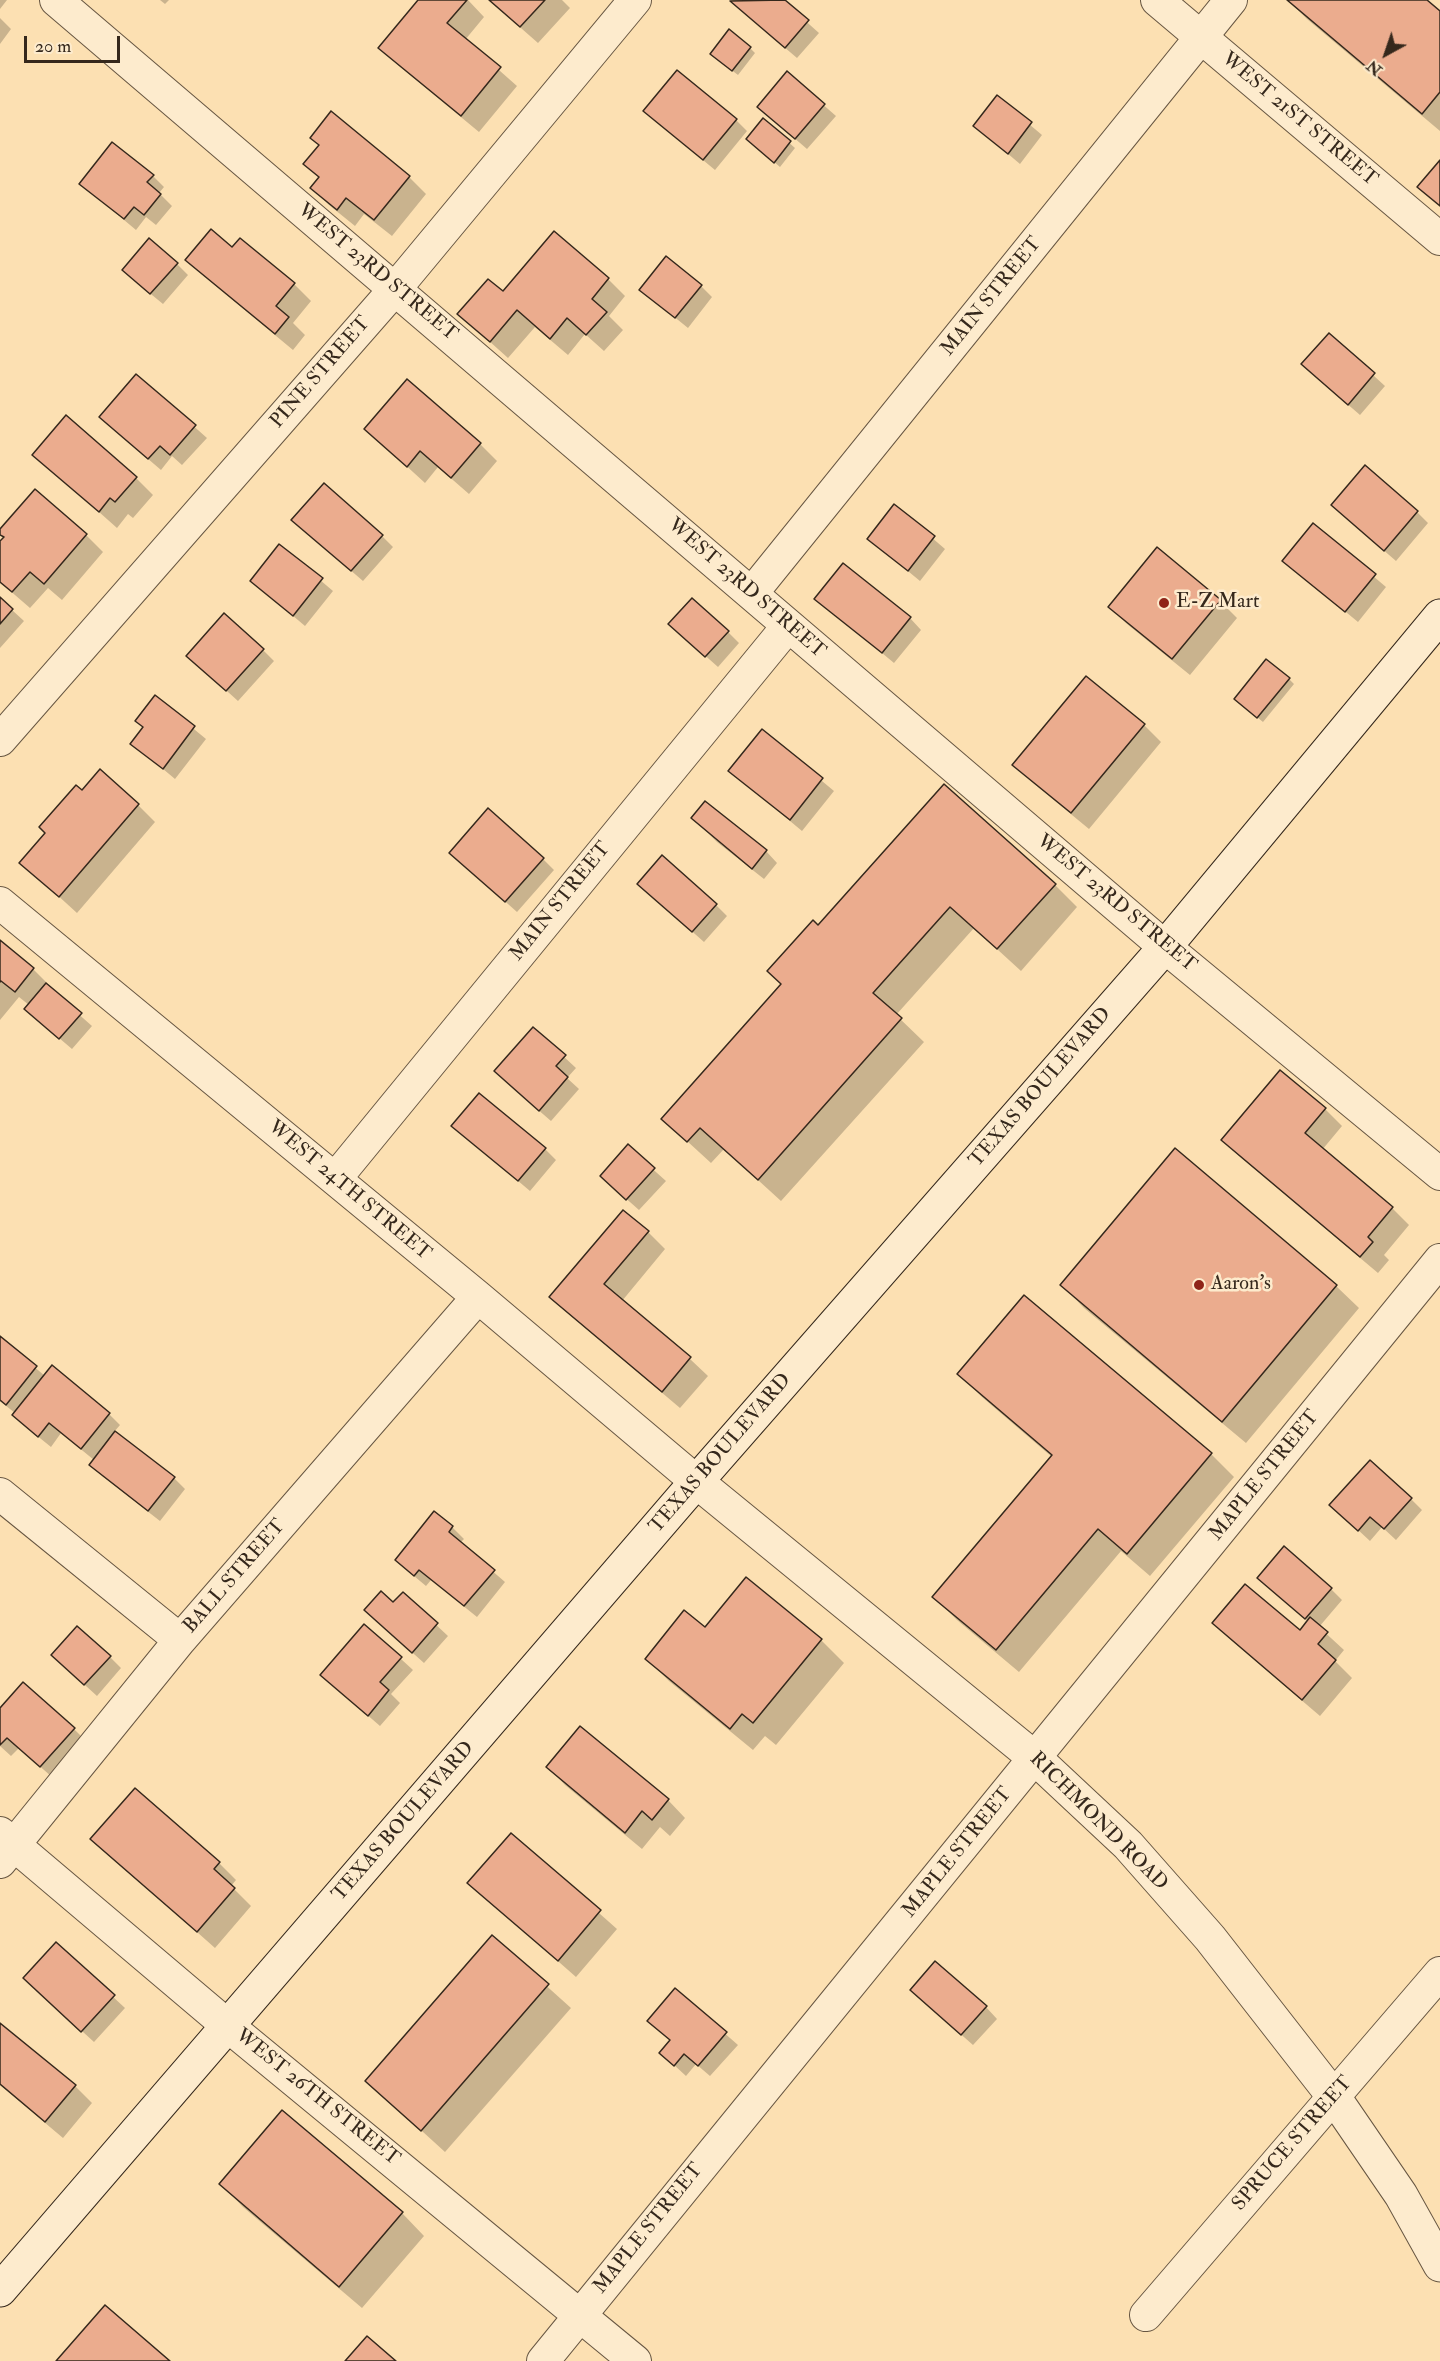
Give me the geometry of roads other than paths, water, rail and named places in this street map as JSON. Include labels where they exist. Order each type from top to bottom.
[{"type":"main road","name":"TEXAS BOULEVARD","points":[[0,2290],[697,1482],[1165,947],[1440,616]]},
{"type":"main road","name":"RICHMOND ROAD","points":[[697,1482],[1036,1759],[1128,1845],[1210,1938],[1334,2097],[1401,2195],[1440,2265]]},
{"type":"street","name":"WEST 23RD STREET","points":[[56,0],[1165,947],[1440,1174]]},
{"type":"street","name":"PINE STREET","points":[[0,740],[395,289],[634,0]]},
{"type":"street","name":"WEST 21ST STREET","points":[[1157,0],[1440,240]]},
{"type":"street","name":"MAIN STREET","points":[[752,593],[1231,0]]},
{"type":"street","name":"MAIN STREET","points":[[334,1179],[788,626]]},
{"type":"street","name":"WEST 24TH STREET","points":[[0,903],[697,1482]]},
{"type":"street","name":"MAPLE STREET","points":[[543,2361],[579,2314],[1036,1759],[1440,1260]]},
{"type":"street","name":"BALL STREET","points":[[5,1847],[180,1640],[478,1298]]},
{"type":"street","points":[[0,1494],[180,1640]]},
{"type":"street","name":"WEST 26TH STREET","points":[[5,1847],[228,2026],[635,2361]]},
{"type":"street","name":"SPRUCE STREET","points":[[1146,2314],[1440,1973]]},
{"type":"place","name":"E-Z Mart","points":[[1164,603]]},
{"type":"place","name":"Aaron's","points":[[1199,1285]]}]
